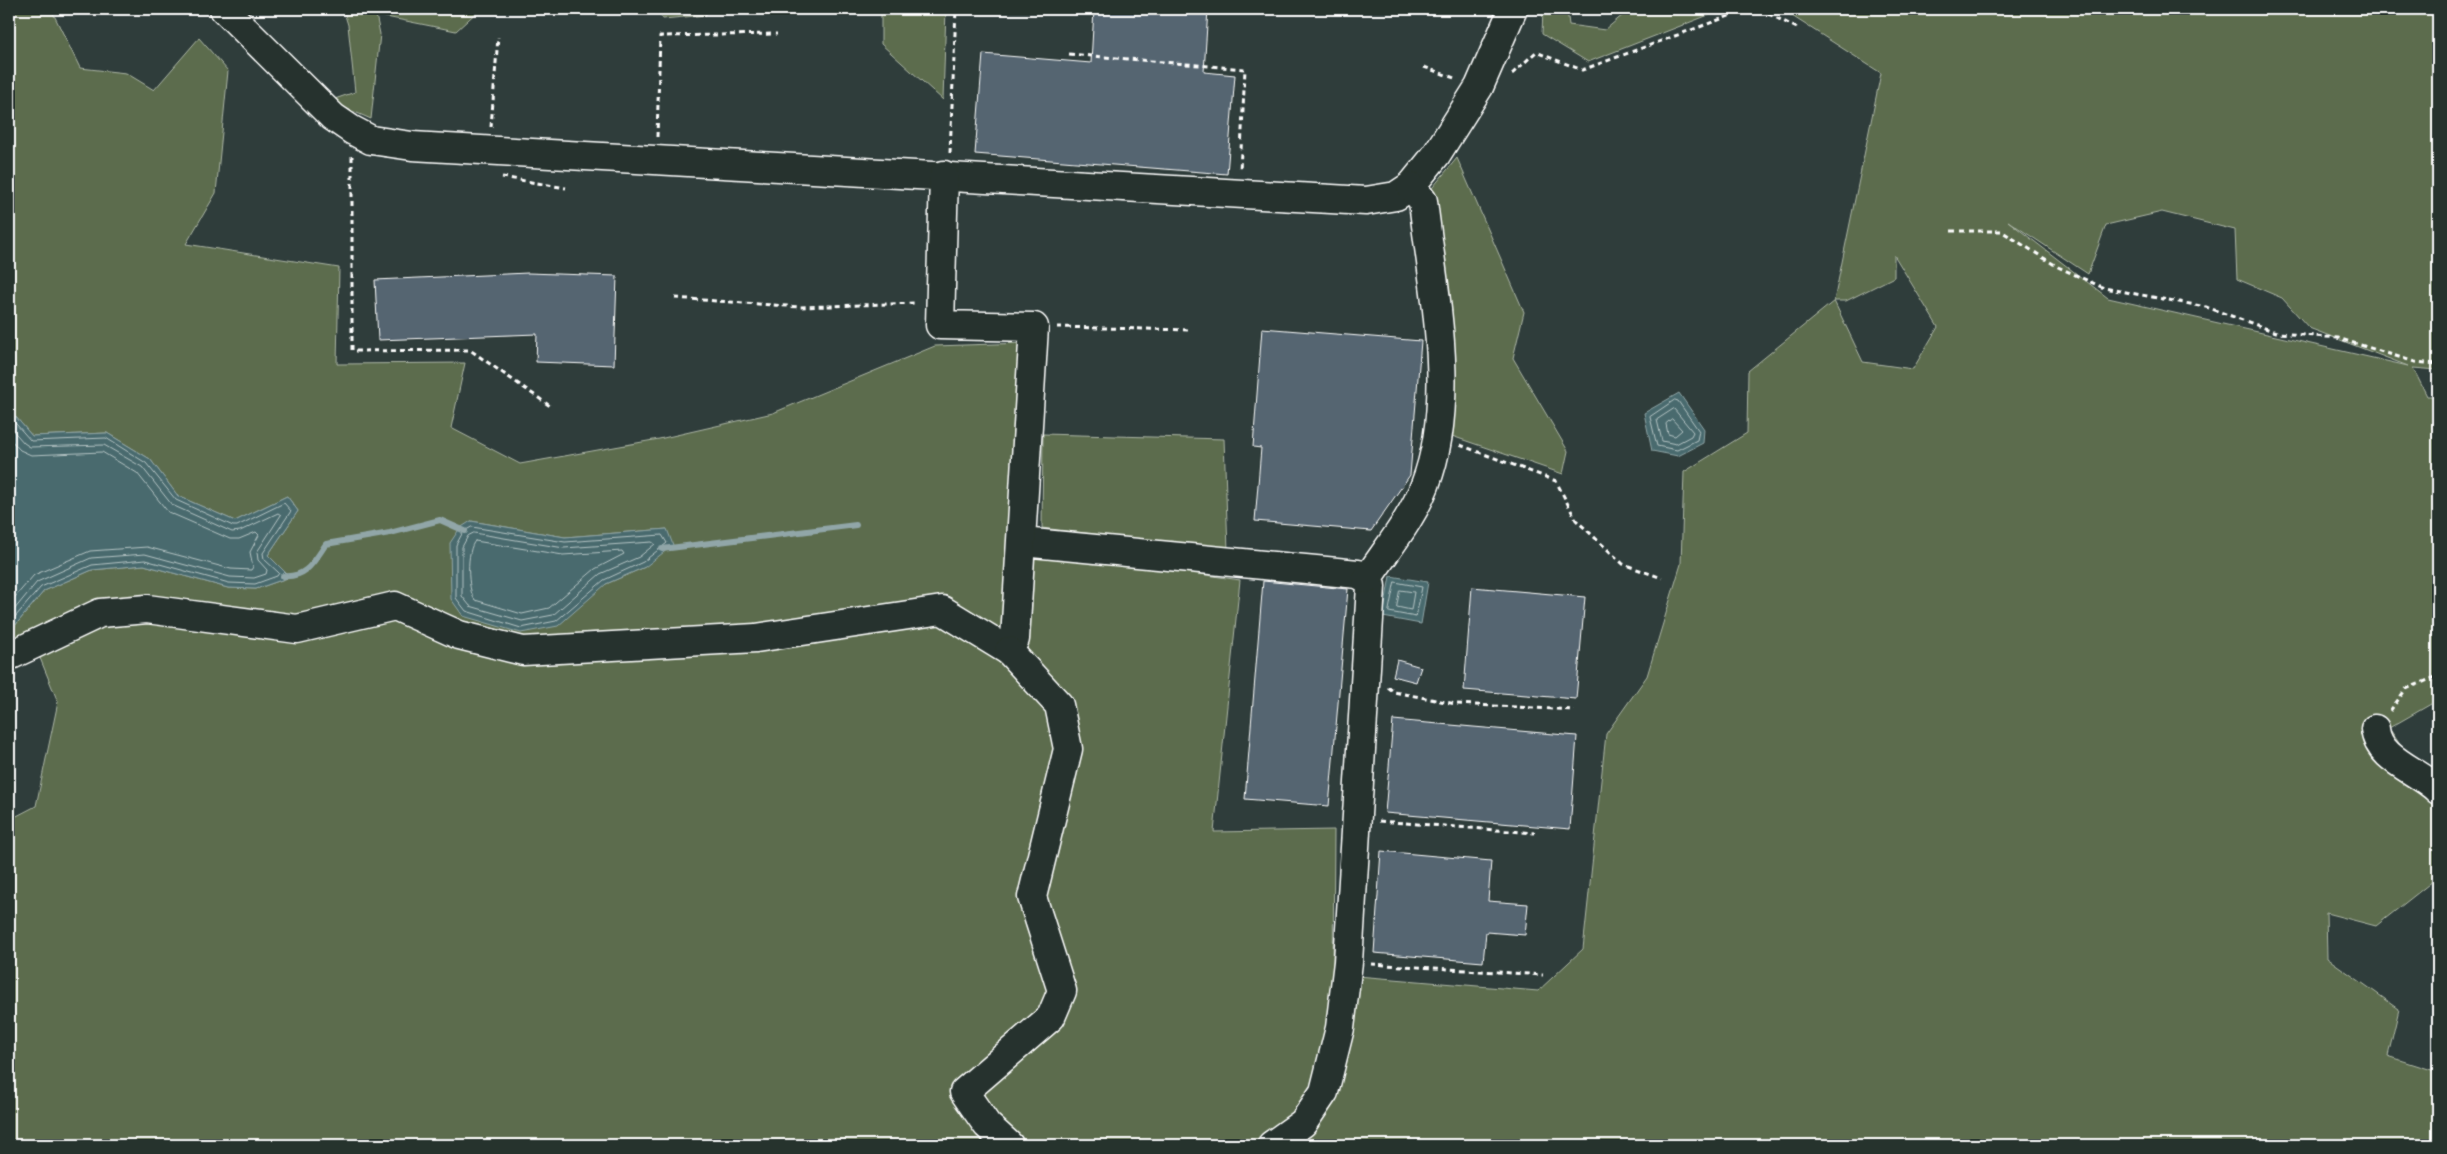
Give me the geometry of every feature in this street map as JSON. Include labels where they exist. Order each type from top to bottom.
[{"type":"street","points":[[224,9],[333,117],[371,140],[404,145],[1366,201],[1396,196],[1411,186],[1436,155],[1479,87],[1513,9]]},
{"type":"street","points":[[944,175],[940,325],[1034,327],[1015,639],[1009,651]]},
{"type":"street","points":[[1367,579],[1417,504],[1426,484],[1437,442],[1442,368],[1423,201],[1411,186]]},
{"type":"street","points":[[1022,542],[1358,574],[1367,579],[1371,586],[1364,671],[1348,962],[1340,1028],[1324,1092],[1303,1123],[1272,1145]]},
{"type":"street","points":[[9,656],[100,613],[147,609],[297,629],[395,606],[459,635],[523,651],[756,638],[942,610],[1009,651],[1058,705],[1068,749],[1032,897],[1062,991],[1051,1017],[964,1092],[986,1125],[1009,1145]]},
{"type":"street","points":[[2375,729],[2376,739],[2385,753],[2438,790]]},
{"type":"path","points":[[944,175],[950,162],[956,9]]},
{"type":"path","points":[[1510,75],[1536,52],[1582,70],[1743,10],[1765,12],[1799,29]]},
{"type":"path","points":[[657,160],[660,36],[777,34]]},
{"type":"path","points":[[489,150],[498,37]]},
{"type":"path","points":[[1069,54],[1245,69],[1239,194]]},
{"type":"path","points":[[1424,67],[1479,87]]},
{"type":"path","points":[[352,130],[352,351],[470,350],[550,406]]},
{"type":"path","points":[[1951,231],[2001,231],[2058,267],[2104,288],[2206,308],[2279,333],[2338,338],[2415,362],[2438,364]]},
{"type":"path","points":[[675,298],[800,307],[940,302]]},
{"type":"path","points":[[1034,327],[1192,330]]},
{"type":"path","points":[[1437,442],[1461,446],[1556,481],[1576,520],[1623,564],[1662,578]]},
{"type":"path","points":[[1364,671],[1394,692],[1456,704],[1574,710]]},
{"type":"path","points":[[2375,729],[2406,689],[2438,676]]},
{"type":"path","points":[[1356,820],[1535,833]]},
{"type":"path","points":[[1348,962],[1543,975]]},
{"type":"green space","points":[[9,9],[51,9],[80,68],[126,73],[154,90],[199,38],[228,71],[216,193],[186,244],[339,268],[337,364],[465,363],[451,428],[520,464],[659,439],[773,413],[935,346],[1025,343],[1031,549],[1240,580],[1214,832],[1334,830],[1333,974],[1538,991],[1583,949],[1606,734],[1647,676],[1681,564],[1684,472],[1747,433],[1748,371],[1834,301],[1881,73],[1781,9],[2438,9],[2438,370],[2413,368],[2427,396],[2438,396],[2438,700],[2389,728],[2438,802],[2438,877],[2376,926],[2326,913],[2327,958],[2399,1009],[2388,1056],[2438,1072],[2438,1145],[9,1145],[9,820],[36,806],[58,702],[40,658],[9,650],[9,630],[13,628],[44,591],[92,570],[144,565],[228,588],[256,589],[290,577],[268,555],[298,511],[287,496],[235,521],[178,496],[150,459],[107,433],[32,436],[9,409]],"holes":[[[2162,212],[2235,230],[2237,279],[2282,298],[2309,328],[2408,366],[2108,298],[2008,221],[2088,274],[2106,225]],[[1894,255],[1938,327],[1913,369],[1863,362],[1834,301],[1846,301],[1894,277]],[[471,521],[565,537],[667,529],[645,567],[606,584]]]},
{"type":"green space","points":[[343,9],[480,9],[456,31],[376,15],[380,34],[371,119],[329,101],[355,92],[348,25]]},
{"type":"green space","points":[[656,9],[706,9],[706,15],[663,19]]},
{"type":"green space","points":[[881,9],[946,9],[943,100],[881,44]]},
{"type":"green space","points":[[1543,9],[1567,9],[1569,25],[1605,30],[1630,9],[1724,9],[1588,62],[1542,34]]},
{"type":"green space","points":[[1457,158],[1524,312],[1513,358],[1568,451],[1563,474],[1446,434],[1428,193]]},
{"type":"green space","points":[[1043,434],[1224,439],[1228,550],[1042,528]]},
{"type":"water","points":[[1679,393],[1704,429],[1703,443],[1678,456],[1652,451],[1644,413]]},
{"type":"water","points":[[9,409],[32,436],[107,433],[150,459],[178,496],[235,521],[287,496],[298,511],[268,555],[290,577],[256,589],[228,588],[144,565],[92,570],[44,591],[13,628],[9,630]]},
{"type":"water","points":[[471,521],[565,537],[667,529],[673,545],[645,567],[606,584],[558,626],[521,633],[463,616],[451,599],[450,543],[460,528]]},
{"type":"water","points":[[1390,576],[1428,582],[1421,624],[1383,617]]},
{"type":"building","points":[[1094,9],[1208,9],[1204,72],[1235,75],[1227,174],[975,154],[983,54],[1091,63]]},
{"type":"building","points":[[528,273],[617,276],[614,365],[536,362],[537,334],[378,340],[375,280]]},
{"type":"building","points":[[1262,328],[1421,341],[1410,475],[1371,531],[1255,521],[1261,448],[1253,447]]},
{"type":"building","points":[[1263,581],[1348,589],[1329,806],[1245,799]]},
{"type":"building","points":[[1472,587],[1585,597],[1576,699],[1464,690]]},
{"type":"building","points":[[1397,660],[1421,667],[1416,682],[1393,676]]},
{"type":"building","points":[[1393,720],[1577,736],[1570,829],[1385,813]]},
{"type":"building","points":[[1381,851],[1491,861],[1488,901],[1528,904],[1525,935],[1486,932],[1483,962],[1374,953]]},
{"type":"waterway","points":[[283,576],[291,576],[304,571],[326,544],[390,533],[440,520],[465,531]]},
{"type":"waterway","points":[[662,549],[856,525]]}]
